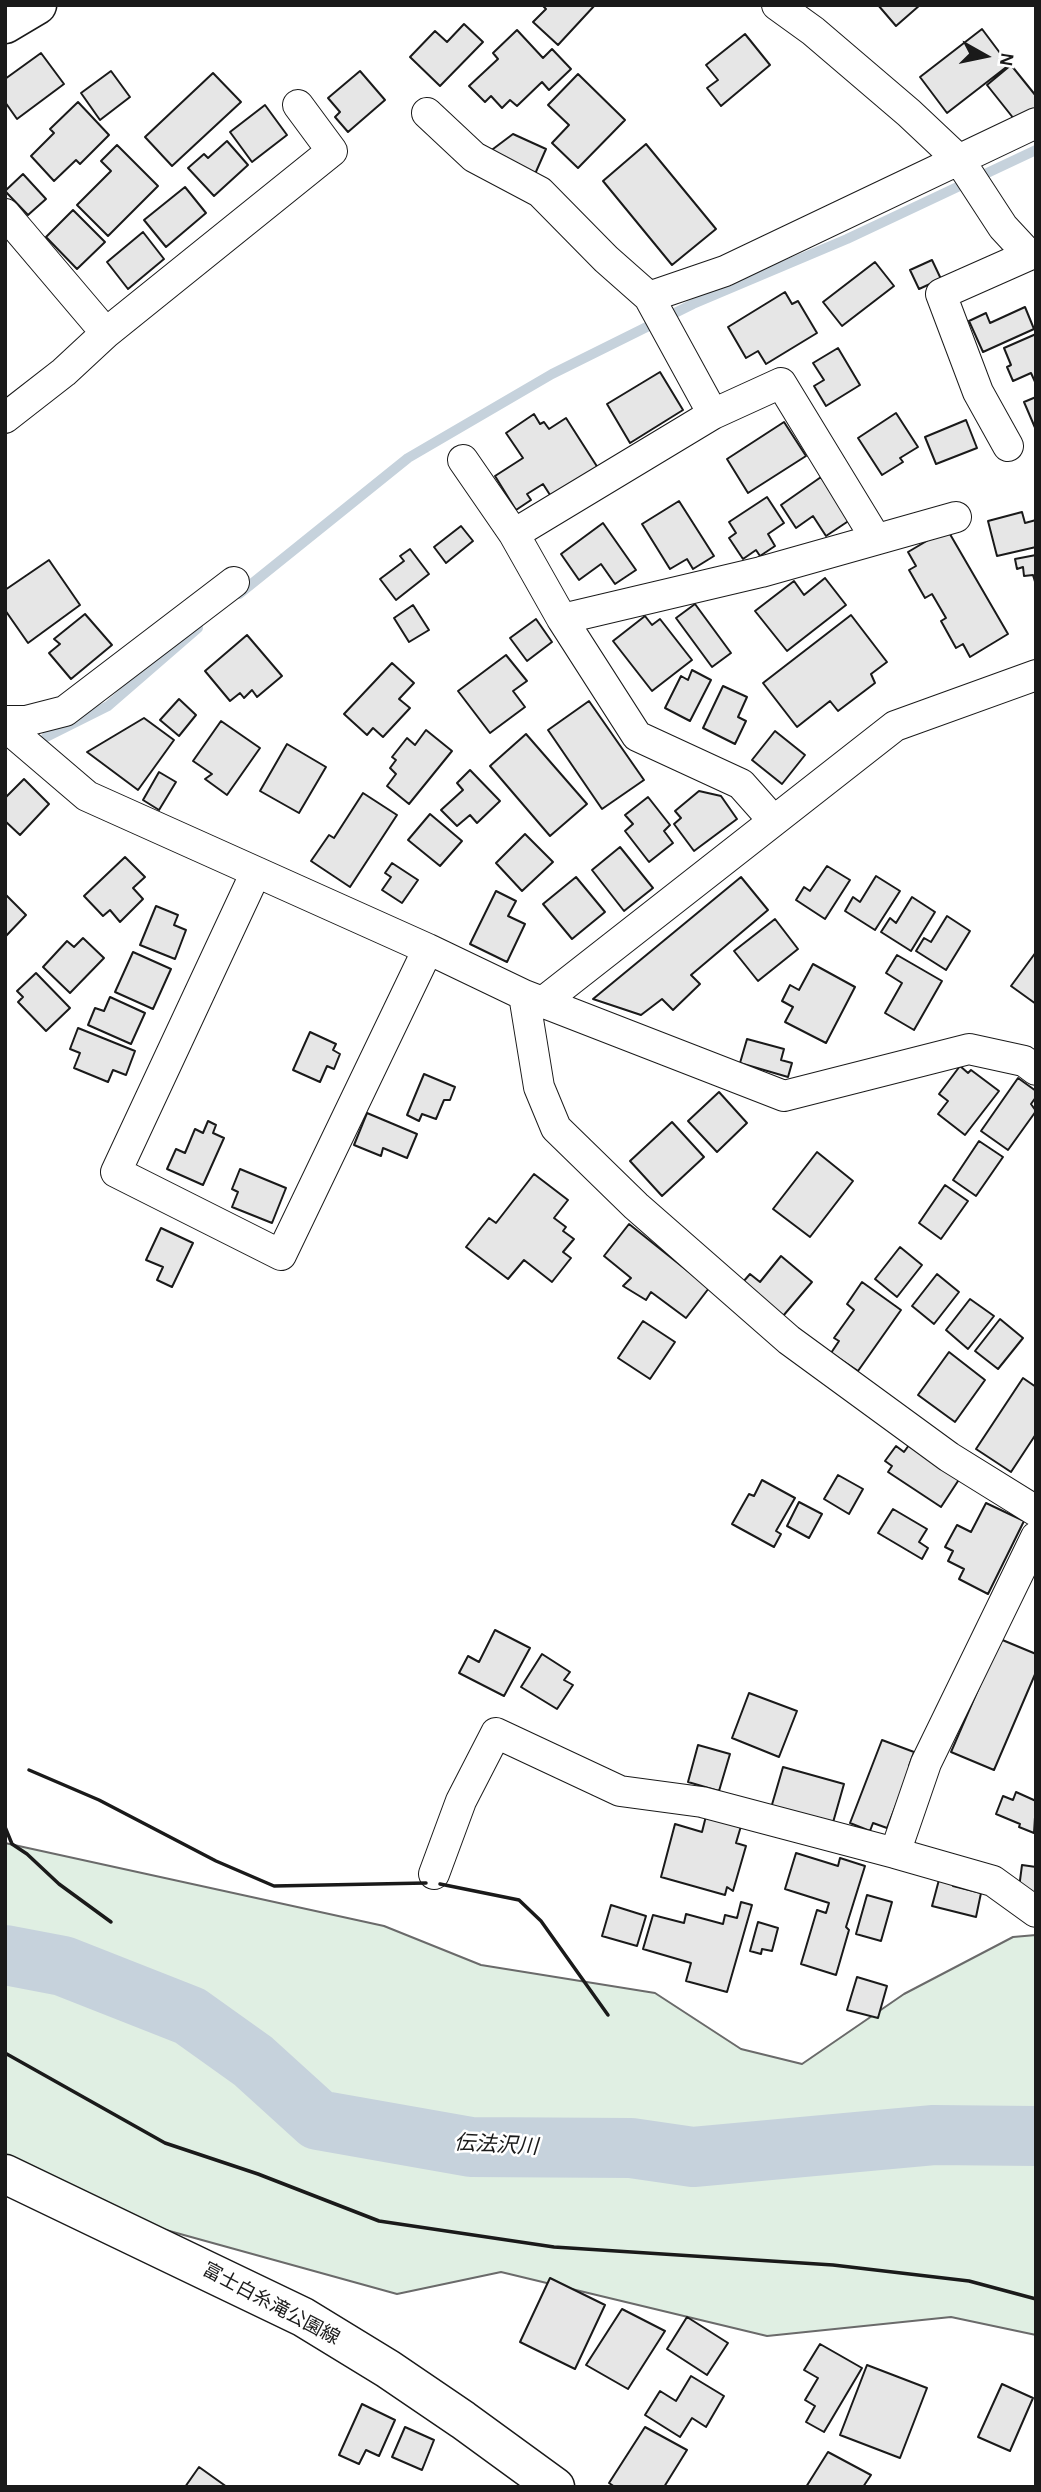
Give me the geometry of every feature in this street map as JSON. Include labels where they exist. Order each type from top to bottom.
[{"type":"main road","points":[[5,24],[37,5]]},
{"type":"main road","name":"富士白糸滝公園線","points":[[5,2174],[303,2317],[453,2413],[555,2487]]},
{"type":"street","points":[[777,5],[824,40],[960,160],[1003,228],[1029,256],[941,294],[978,392],[1008,446]]},
{"type":"street","points":[[5,418],[332,151],[298,105]]},
{"type":"street","points":[[427,113],[474,158],[540,192],[606,260],[649,298],[713,414]]},
{"type":"street","points":[[649,298],[725,271],[1036,123]]},
{"type":"street","points":[[5,214],[106,333]]},
{"type":"street","points":[[514,534],[713,414],[781,383],[876,539]]},
{"type":"street","points":[[463,460],[514,534],[562,619],[637,736],[741,784],[773,820]]},
{"type":"street","points":[[562,619],[761,572],[956,517]]},
{"type":"street","points":[[5,724],[26,722],[65,711],[234,582]]},
{"type":"street","points":[[534,998],[894,726],[1036,675]]},
{"type":"street","points":[[5,724],[87,796],[534,998],[784,1096],[969,1049],[1024,1061],[1036,1070]]},
{"type":"street","points":[[256,872],[116,1171],[281,1255],[428,949]]},
{"type":"street","points":[[534,998],[539,1087],[556,1128],[636,1206],[789,1340],[949,1457],[1036,1511]]},
{"type":"street","points":[[895,1853],[926,1763],[1036,1537]]},
{"type":"street","points":[[434,1874],[461,1801],[496,1733],[620,1791],[702,1802],[993,1881],[1036,1912]]},
{"type":"green space","points":[[5,1843],[384,1926],[481,1965],[655,1993],[741,2049],[802,2064],[904,1994],[1013,1937],[1036,1935],[1036,2335],[951,2317],[767,2336],[501,2272],[397,2294],[61,2201],[5,2159]]},
{"type":"building","points":[[542,5],[595,5],[558,45],[533,22],[546,9]]},
{"type":"building","points":[[878,5],[920,5],[896,26]]},
{"type":"building","points":[[464,24],[483,42],[440,86],[410,57],[435,31],[447,42]]},
{"type":"building","points":[[982,29],[1009,65],[947,113],[920,77]]},
{"type":"building","points":[[517,30],[543,58],[552,49],[571,69],[549,90],[542,82],[517,106],[510,100],[502,108],[491,96],[485,102],[469,86],[498,59],[493,53]]},
{"type":"building","points":[[745,34],[770,65],[721,106],[707,88],[718,80],[706,65]]},
{"type":"building","points":[[41,53],[64,84],[17,119],[5,102],[5,79]]},
{"type":"building","points":[[1011,65],[1036,96],[1036,119],[1022,129],[987,85]]},
{"type":"building","points":[[111,71],[130,97],[100,120],[81,93]]},
{"type":"building","points":[[360,71],[385,100],[348,132],[335,117],[340,112],[328,98]]},
{"type":"building","points":[[213,73],[241,102],[172,166],[145,137]]},
{"type":"building","points":[[578,74],[625,120],[578,168],[552,143],[569,125],[548,105]]},
{"type":"building","points":[[78,102],[109,135],[80,164],[76,160],[54,181],[31,156],[54,133],[50,129]]},
{"type":"building","points":[[265,105],[287,135],[252,162],[230,132]]},
{"type":"building","points":[[513,134],[546,149],[535,174],[489,152]]},
{"type":"building","points":[[227,141],[248,165],[214,196],[188,168],[204,154],[208,158]]},
{"type":"building","points":[[646,144],[716,229],[672,265],[603,181]]},
{"type":"building","points":[[117,145],[158,186],[108,236],[77,205],[111,171],[101,161]]},
{"type":"building","points":[[23,174],[46,199],[28,215],[5,191]]},
{"type":"building","points":[[185,187],[206,213],[166,247],[144,220]]},
{"type":"building","points":[[73,210],[105,242],[77,269],[46,237]]},
{"type":"building","points":[[143,232],[164,259],[128,289],[107,262]]},
{"type":"building","points":[[932,260],[941,279],[919,289],[910,270]]},
{"type":"building","points":[[875,262],[894,286],[842,326],[823,302]]},
{"type":"building","points":[[785,292],[792,304],[798,301],[817,333],[766,364],[758,351],[746,358],[728,327]]},
{"type":"building","points":[[1025,307],[1034,329],[983,352],[969,321],[986,313],[990,323]]},
{"type":"building","points":[[1036,334],[1036,384],[1031,373],[1013,381],[1007,367],[1011,365],[1004,348]]},
{"type":"building","points":[[838,348],[860,385],[826,406],[814,386],[824,380],[813,363]]},
{"type":"building","points":[[660,372],[683,410],[630,443],[607,404]]},
{"type":"building","points":[[1036,397],[1036,430],[1024,402]]},
{"type":"building","points":[[896,413],[918,447],[900,458],[903,462],[882,475],[858,438]]},
{"type":"building","points":[[534,414],[540,424],[544,422],[549,429],[566,418],[598,468],[552,498],[543,484],[527,494],[531,500],[516,510],[495,476],[523,458],[506,433]]},
{"type":"building","points":[[966,420],[977,448],[936,464],[925,437]]},
{"type":"building","points":[[784,422],[806,456],[748,493],[727,459]]},
{"type":"building","points":[[821,477],[850,520],[826,536],[813,516],[796,528],[781,505]]},
{"type":"building","points":[[767,497],[784,523],[768,534],[775,546],[760,556],[756,550],[743,559],[729,538],[736,533],[729,522]]},
{"type":"building","points":[[679,501],[714,556],[693,569],[687,559],[670,569],[642,524]]},
{"type":"building","points":[[1022,512],[1025,523],[1036,520],[1036,547],[997,556],[988,521]]},
{"type":"building","points":[[603,523],[636,570],[615,584],[601,564],[579,580],[561,554]]},
{"type":"building","points":[[461,526],[473,541],[446,563],[434,547]]},
{"type":"building","points":[[947,529],[1008,634],[970,657],[963,644],[956,648],[941,621],[946,618],[932,594],[925,598],[909,570],[916,566],[908,552]]},
{"type":"building","points":[[410,549],[429,574],[396,600],[380,579],[404,561],[400,556]]},
{"type":"building","points":[[1036,555],[1036,585],[1033,575],[1024,576],[1023,567],[1017,569],[1015,559]]},
{"type":"building","points":[[49,560],[80,605],[28,643],[5,610],[5,590]]},
{"type":"building","points":[[825,578],[846,605],[787,651],[755,611],[794,581],[804,595]]},
{"type":"building","points":[[695,604],[731,653],[712,667],[676,618]]},
{"type":"building","points":[[413,605],[429,630],[409,642],[394,618]]},
{"type":"building","points":[[85,614],[112,645],[71,679],[49,653],[60,644],[54,639]]},
{"type":"building","points":[[851,615],[887,662],[871,674],[875,683],[838,711],[830,701],[797,727],[763,683]]},
{"type":"building","points":[[645,616],[652,625],[660,619],[692,660],[652,691],[613,641]]},
{"type":"building","points":[[536,619],[552,642],[527,661],[510,638]]},
{"type":"building","points":[[247,635],[282,676],[257,697],[252,690],[244,698],[240,693],[230,701],[205,671]]},
{"type":"building","points":[[506,655],[527,681],[513,691],[525,707],[490,733],[458,691]]},
{"type":"building","points":[[392,663],[414,683],[399,699],[410,708],[383,737],[373,728],[367,735],[344,714]]},
{"type":"building","points":[[692,670],[711,680],[690,721],[665,708],[681,676],[688,680]]},
{"type":"building","points":[[723,686],[747,697],[738,717],[746,721],[735,744],[703,728]]},
{"type":"building","points":[[179,699],[196,715],[179,736],[160,720]]},
{"type":"building","points":[[589,701],[644,780],[602,809],[548,730]]},
{"type":"building","points":[[144,718],[174,740],[138,790],[87,752]]},
{"type":"building","points":[[221,721],[260,748],[227,795],[205,779],[212,774],[193,761]]},
{"type":"building","points":[[426,730],[452,751],[409,804],[387,786],[396,774],[390,768],[396,760],[392,757],[407,738],[415,745]]},
{"type":"building","points":[[775,731],[805,755],[782,784],[752,760]]},
{"type":"building","points":[[526,734],[587,804],[550,836],[490,766]]},
{"type":"building","points":[[287,744],[326,767],[299,813],[260,791]]},
{"type":"building","points":[[470,770],[500,801],[477,823],[470,815],[457,826],[441,810],[463,790],[457,783]]},
{"type":"building","points":[[159,772],[176,782],[159,810],[143,800]]},
{"type":"building","points":[[24,779],[49,804],[20,835],[5,821],[5,798]]},
{"type":"building","points":[[699,791],[721,796],[737,819],[694,851],[674,824],[681,818],[675,811]]},
{"type":"building","points":[[363,793],[397,815],[350,887],[311,861],[329,835],[334,838]]},
{"type":"building","points":[[648,797],[670,825],[664,831],[673,843],[649,862],[625,831],[633,824],[625,815]]},
{"type":"building","points":[[430,814],[462,841],[440,866],[408,840]]},
{"type":"building","points":[[525,834],[553,862],[522,891],[496,863]]},
{"type":"building","points":[[620,847],[653,888],[624,911],[592,870]]},
{"type":"building","points":[[125,857],[145,877],[133,888],[143,899],[120,922],[110,910],[103,916],[84,896]]},
{"type":"building","points":[[392,863],[418,880],[402,903],[382,890],[391,877],[385,873]]},
{"type":"building","points":[[827,866],[850,880],[825,919],[796,900],[804,887],[810,891]]},
{"type":"building","points":[[876,876],[900,891],[875,930],[845,911],[853,897],[860,902]]},
{"type":"building","points":[[576,877],[605,912],[572,939],[543,904]]},
{"type":"building","points":[[741,877],[768,910],[691,975],[700,984],[673,1010],[662,999],[641,1015],[593,999]]},
{"type":"building","points":[[496,891],[516,901],[508,916],[525,924],[507,962],[470,944]]},
{"type":"building","points":[[5,894],[26,915],[5,937]]},
{"type":"building","points":[[912,897],[935,912],[911,951],[881,932],[890,918],[896,923]]},
{"type":"building","points":[[156,906],[178,915],[174,925],[186,930],[175,959],[140,945]]},
{"type":"building","points":[[947,916],[970,931],[946,970],[916,951],[924,938],[931,942]]},
{"type":"building","points":[[775,919],[798,949],[758,981],[734,951]]},
{"type":"building","points":[[83,938],[104,958],[70,993],[43,967],[67,941],[74,947]]},
{"type":"building","points":[[133,952],[171,969],[153,1009],[115,992]]},
{"type":"building","points":[[1036,952],[1036,1004],[1011,986]]},
{"type":"building","points":[[897,955],[942,981],[914,1030],[885,1013],[902,983],[886,973]]},
{"type":"building","points":[[813,964],[855,987],[826,1043],[785,1022],[793,1007],[782,1001],[790,985],[799,990]]},
{"type":"building","points":[[36,973],[70,1008],[46,1031],[18,1002],[23,997],[17,991]]},
{"type":"building","points":[[110,997],[145,1013],[131,1044],[88,1025],[95,1008],[104,1011]]},
{"type":"building","points":[[78,1028],[135,1051],[126,1075],[113,1070],[108,1082],[74,1068],[80,1053],[70,1049]]},
{"type":"building","points":[[310,1032],[336,1044],[333,1050],[340,1054],[334,1069],[327,1066],[320,1082],[293,1070]]},
{"type":"building","points":[[747,1039],[784,1049],[781,1060],[792,1063],[788,1077],[740,1063]]},
{"type":"building","points":[[960,1066],[968,1073],[971,1070],[999,1091],[965,1135],[938,1114],[948,1101],[939,1094]]},
{"type":"building","points":[[424,1074],[455,1087],[450,1100],[444,1100],[436,1119],[422,1114],[419,1121],[407,1115]]},
{"type":"building","points":[[1018,1078],[1036,1091],[1036,1097],[1031,1104],[1036,1111],[1008,1150],[981,1131]]},
{"type":"building","points":[[719,1092],[747,1123],[717,1152],[688,1121]]},
{"type":"building","points":[[367,1113],[417,1134],[407,1158],[383,1148],[381,1156],[354,1145]]},
{"type":"building","points":[[208,1121],[216,1125],[213,1133],[224,1138],[203,1185],[167,1169],[176,1149],[185,1153],[195,1129],[203,1133]]},
{"type":"building","points":[[672,1122],[704,1157],[662,1196],[630,1161]]},
{"type":"building","points":[[979,1141],[1003,1157],[976,1196],[953,1180]]},
{"type":"building","points":[[817,1152],[853,1181],[810,1237],[773,1209]]},
{"type":"building","points":[[240,1169],[286,1188],[272,1223],[232,1207],[238,1192],[232,1189]]},
{"type":"building","points":[[534,1174],[568,1200],[554,1218],[566,1227],[563,1231],[574,1239],[563,1252],[571,1258],[552,1282],[524,1260],[508,1279],[466,1247],[489,1218],[496,1223]]},
{"type":"building","points":[[945,1185],[968,1201],[941,1239],[919,1223]]},
{"type":"building","points":[[629,1224],[709,1288],[686,1318],[651,1292],[646,1300],[623,1286],[631,1278],[604,1256]]},
{"type":"building","points":[[161,1228],[193,1243],[172,1287],[157,1280],[163,1267],[146,1260]]},
{"type":"building","points":[[900,1247],[922,1265],[897,1297],[875,1279]]},
{"type":"building","points":[[781,1256],[812,1282],[783,1316],[743,1282],[750,1274],[760,1282]]},
{"type":"building","points":[[937,1274],[959,1292],[934,1324],[912,1306]]},
{"type":"building","points":[[862,1282],[901,1310],[858,1371],[831,1353],[839,1341],[834,1338],[854,1310],[847,1304]]},
{"type":"building","points":[[970,1299],[994,1316],[968,1349],[946,1330]]},
{"type":"building","points":[[1000,1319],[1023,1338],[998,1369],[975,1351]]},
{"type":"building","points":[[643,1321],[675,1342],[650,1379],[618,1358]]},
{"type":"building","points":[[949,1352],[985,1380],[955,1422],[918,1395]]},
{"type":"building","points":[[1023,1378],[1036,1387],[1036,1434],[1011,1472],[976,1449]]},
{"type":"building","points":[[909,1445],[960,1478],[941,1507],[888,1472],[892,1466],[885,1461],[896,1446],[904,1452]]},
{"type":"building","points":[[838,1475],[863,1489],[849,1514],[824,1499]]},
{"type":"building","points":[[762,1480],[795,1498],[776,1531],[781,1534],[774,1547],[732,1524],[749,1494],[754,1496]]},
{"type":"building","points":[[799,1502],[822,1514],[809,1538],[787,1526]]},
{"type":"building","points":[[986,1503],[1024,1521],[988,1594],[959,1579],[964,1569],[948,1561],[953,1551],[945,1547],[957,1525],[971,1532]]},
{"type":"building","points":[[893,1509],[927,1529],[919,1542],[928,1548],[922,1559],[878,1533]]},
{"type":"building","points":[[495,1630],[530,1648],[504,1696],[459,1673],[468,1656],[479,1662]]},
{"type":"building","points":[[1000,1639],[1036,1654],[1036,1672],[994,1770],[951,1752]]},
{"type":"building","points":[[542,1654],[570,1672],[564,1680],[573,1685],[557,1709],[521,1687]]},
{"type":"building","points":[[749,1693],[797,1711],[779,1757],[732,1738]]},
{"type":"building","points":[[882,1740],[914,1752],[909,1766],[916,1769],[907,1777],[887,1828],[873,1823],[870,1831],[850,1823]]},
{"type":"building","points":[[698,1745],[730,1754],[719,1791],[688,1782]]},
{"type":"building","points":[[783,1767],[844,1784],[832,1826],[771,1808]]},
{"type":"building","points":[[1016,1792],[1036,1801],[1034,1833],[996,1814],[1003,1796],[1013,1800]]},
{"type":"building","points":[[706,1816],[741,1826],[736,1843],[746,1846],[733,1891],[727,1887],[725,1895],[661,1877],[675,1824],[702,1832]]},
{"type":"building","points":[[796,1853],[838,1866],[840,1858],[865,1866],[846,1927],[849,1930],[836,1975],[801,1964],[817,1910],[826,1913],[829,1903],[785,1889]]},
{"type":"building","points":[[1022,1865],[1036,1867],[1036,1897],[1019,1888]]},
{"type":"building","points":[[940,1876],[955,1880],[953,1886],[981,1893],[976,1917],[932,1906]]},
{"type":"building","points":[[867,1895],[892,1902],[881,1941],[856,1934]]},
{"type":"building","points":[[741,1902],[752,1905],[727,1992],[686,1981],[691,1963],[643,1949],[653,1915],[684,1923],[686,1914],[723,1924],[725,1915],[737,1918]]},
{"type":"building","points":[[611,1905],[646,1916],[637,1946],[602,1936]]},
{"type":"building","points":[[758,1922],[778,1928],[772,1951],[762,1949],[761,1954],[750,1951]]},
{"type":"building","points":[[857,1977],[887,1986],[878,2018],[847,2010]]},
{"type":"building","points":[[550,2278],[605,2305],[575,2369],[520,2342]]},
{"type":"building","points":[[622,2309],[665,2331],[628,2389],[586,2365]]},
{"type":"building","points":[[687,2317],[728,2343],[707,2375],[667,2349]]},
{"type":"building","points":[[820,2344],[862,2368],[824,2432],[806,2422],[815,2406],[805,2400],[818,2378],[804,2370]]},
{"type":"building","points":[[867,2365],[927,2388],[900,2458],[840,2435]]},
{"type":"building","points":[[691,2376],[724,2396],[706,2427],[692,2418],[680,2437],[645,2415],[660,2391],[676,2401]]},
{"type":"building","points":[[1002,2384],[1033,2398],[1010,2451],[978,2437]]},
{"type":"building","points":[[362,2404],[395,2420],[379,2456],[366,2450],[359,2464],[339,2455]]},
{"type":"building","points":[[405,2427],[434,2440],[422,2470],[392,2457]]},
{"type":"building","points":[[645,2427],[687,2450],[664,2487],[615,2487],[609,2483]]},
{"type":"building","points":[[828,2452],[871,2475],[863,2487],[806,2487]]},
{"type":"building","points":[[199,2467],[227,2487],[185,2487]]},
{"type":"waterway","points":[[239,594],[408,458],[552,374],[693,304],[847,239],[1036,150]]},
{"type":"waterway","points":[[46,737],[108,706],[198,628]]},
{"type":"waterway","name":"伝法沢川","points":[[5,1955],[63,1966],[190,2016],[253,2061],[318,2120],[471,2147],[631,2148],[693,2157],[934,2135],[1036,2136]]},
{"type":"wall","points":[[29,1770],[99,1800],[216,1861],[274,1886],[426,1883]]},
{"type":"wall","points":[[5,1827],[12,1844],[27,1854],[59,1884],[111,1922]]},
{"type":"wall","points":[[440,1884],[519,1900],[541,1921],[608,2015]]},
{"type":"wall","points":[[5,2053],[165,2143],[258,2174],[379,2221],[554,2247],[833,2265],[969,2281],[1036,2299]]}]
